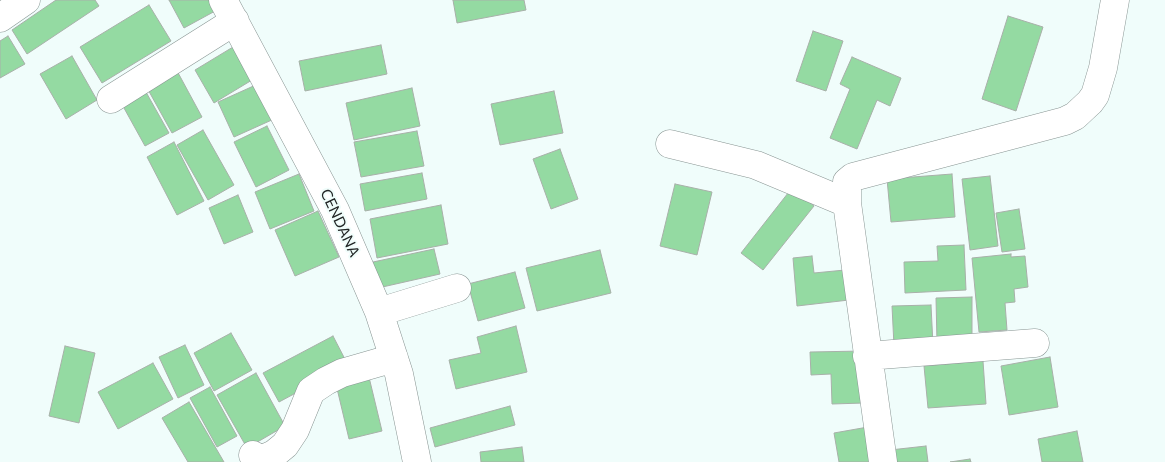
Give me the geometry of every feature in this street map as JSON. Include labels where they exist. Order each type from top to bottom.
[{"type":"street","points":[[0,18],[26,0]]},
{"type":"street","points":[[883,462],[847,203],[847,182],[852,177],[1065,121],[1075,116],[1095,95],[1103,68],[1114,0]]},
{"type":"street","points":[[110,99],[229,10]]},
{"type":"street","name":"CENDANA","points":[[229,10],[335,210],[379,312],[394,358],[417,462]]},
{"type":"street","points":[[670,144],[756,165],[847,203]]},
{"type":"street","points":[[379,312],[457,288]]},
{"type":"street","points":[[868,356],[1035,343]]},
{"type":"street","points":[[254,455],[261,460],[274,454],[285,445],[295,430],[311,391],[342,373],[394,358]]},
{"type":"building","points":[[56,0],[95,0],[99,6],[27,54],[12,30]]},
{"type":"building","points":[[169,0],[212,0],[217,10],[184,28]]},
{"type":"building","points":[[453,0],[524,0],[526,10],[457,23]]},
{"type":"building","points":[[149,5],[171,41],[102,83],[80,47]]},
{"type":"building","points":[[1008,16],[1043,27],[1016,111],[982,99]]},
{"type":"building","points":[[813,31],[843,41],[826,91],[796,81]]},
{"type":"building","points":[[8,36],[25,64],[0,78],[0,41]]},
{"type":"building","points":[[238,44],[257,77],[214,103],[195,70]]},
{"type":"building","points":[[381,45],[387,74],[305,91],[299,61]]},
{"type":"building","points":[[72,56],[97,100],[66,119],[40,74]]},
{"type":"building","points":[[852,57],[901,78],[890,106],[877,100],[857,149],[830,138],[850,89],[840,84]]},
{"type":"building","points":[[176,69],[202,117],[172,133],[146,86]]},
{"type":"building","points":[[258,84],[274,119],[234,137],[218,102]]},
{"type":"building","points":[[142,85],[169,133],[145,146],[119,99]]},
{"type":"building","points":[[412,88],[420,126],[354,140],[346,103]]},
{"type":"building","points":[[554,91],[563,133],[500,145],[491,104]]},
{"type":"building","points":[[267,126],[289,170],[256,187],[234,142]]},
{"type":"building","points":[[203,130],[234,185],[208,200],[177,145]]},
{"type":"building","points":[[417,131],[424,166],[361,177],[354,142]]},
{"type":"building","points":[[174,142],[204,201],[177,215],[147,157]]},
{"type":"building","points":[[560,149],[578,199],[551,209],[533,159]]},
{"type":"building","points":[[422,173],[427,199],[365,211],[360,184]]},
{"type":"building","points":[[299,174],[314,211],[270,229],[255,192]]},
{"type":"building","points":[[952,174],[955,217],[891,222],[887,179]]},
{"type":"building","points":[[990,176],[998,246],[970,250],[962,179]]},
{"type":"building","points":[[675,184],[712,192],[697,255],[660,246]]},
{"type":"building","points":[[792,188],[814,206],[763,270],[741,253]]},
{"type":"building","points":[[238,195],[253,232],[224,244],[209,208]]},
{"type":"building","points":[[441,205],[448,244],[377,258],[370,219]]},
{"type":"building","points":[[1019,209],[1025,249],[1002,252],[996,213]]},
{"type":"building","points":[[318,211],[339,257],[295,276],[275,230]]},
{"type":"building","points":[[964,245],[966,290],[905,293],[904,262],[938,261],[937,246]]},
{"type":"building","points":[[434,249],[440,274],[378,288],[373,262]]},
{"type":"building","points":[[600,250],[611,293],[537,311],[526,268]]},
{"type":"building","points":[[1011,254],[1011,257],[1025,256],[1028,287],[1014,289],[1015,302],[1005,303],[1007,330],[979,332],[972,258]]},
{"type":"building","points":[[812,256],[814,273],[845,270],[849,300],[797,306],[793,258]]},
{"type":"building","points":[[515,272],[525,308],[478,321],[468,284]]},
{"type":"building","points":[[972,297],[972,343],[937,343],[936,298]]},
{"type":"building","points":[[931,305],[933,345],[894,346],[892,306]]},
{"type":"building","points":[[516,326],[527,372],[456,389],[449,360],[481,353],[477,337]]},
{"type":"building","points":[[231,333],[252,370],[214,391],[194,353]]},
{"type":"building","points":[[333,336],[348,365],[279,402],[263,373]]},
{"type":"building","points":[[185,345],[204,385],[178,398],[159,357]]},
{"type":"building","points":[[65,346],[95,353],[79,423],[49,416]]},
{"type":"building","points":[[863,351],[864,403],[832,404],[831,374],[811,375],[810,352]]},
{"type":"building","points":[[1050,357],[1058,407],[1009,415],[1001,366]]},
{"type":"building","points":[[983,361],[986,404],[928,408],[924,366]]},
{"type":"building","points":[[153,363],[173,399],[118,429],[98,392]]},
{"type":"building","points":[[256,373],[285,426],[247,448],[217,395]]},
{"type":"building","points":[[368,373],[382,431],[349,439],[335,380]]},
{"type":"building","points":[[210,387],[237,436],[217,447],[190,398]]},
{"type":"building","points":[[189,402],[224,462],[188,462],[162,418]]},
{"type":"building","points":[[510,406],[515,425],[435,447],[430,428]]},
{"type":"building","points":[[868,427],[874,462],[839,462],[834,433]]},
{"type":"building","points":[[1077,431],[1083,462],[1042,462],[1038,439]]},
{"type":"building","points":[[926,446],[928,462],[891,462],[890,450]]},
{"type":"building","points":[[522,447],[524,462],[481,462],[480,452]]},
{"type":"building","points":[[970,459],[971,462],[950,462]]}]
